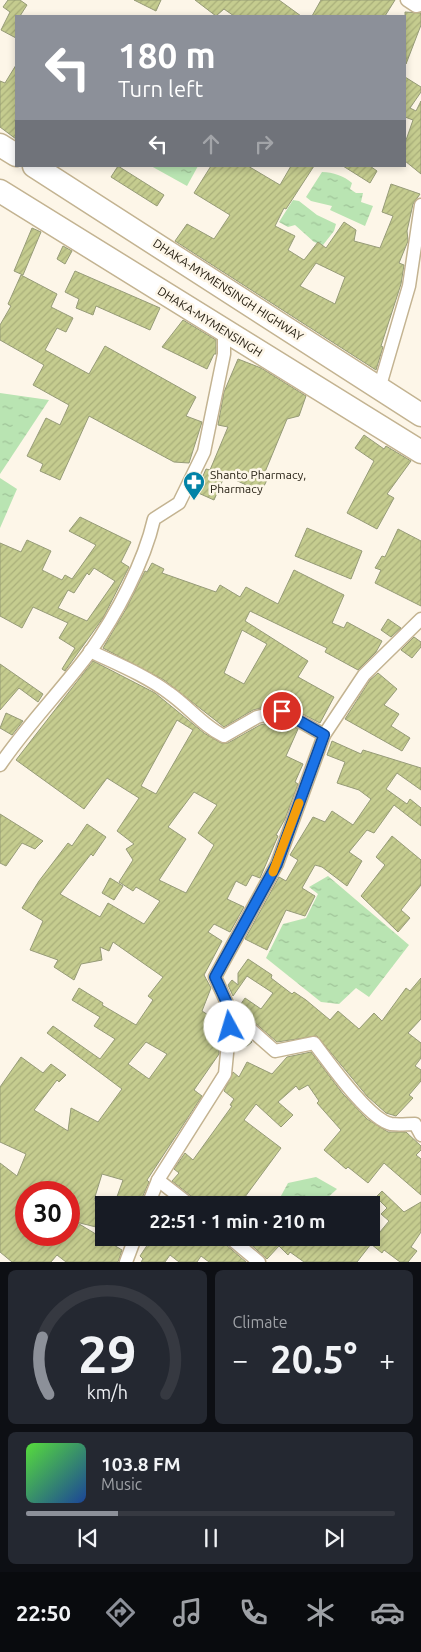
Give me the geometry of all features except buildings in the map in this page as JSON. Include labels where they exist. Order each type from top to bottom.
[{"type":"highway","points":[[0,145],[15,154]]},
{"type":"highway","name":"DHAKA-MYMENSINGH HIGHWAY","points":[[36,167],[421,415]]},
{"type":"highway","name":"DHAKA-MYMENSINGH","points":[[0,191],[224,332],[421,452]]},
{"type":"street","points":[[407,0],[416,6],[421,5]]},
{"type":"street","points":[[379,389],[409,286],[421,205]]},
{"type":"street","points":[[0,765],[20,736],[90,651],[148,547],[154,519],[179,503],[204,452],[224,354],[224,332]]},
{"type":"street","points":[[421,619],[364,675],[324,735],[277,864],[215,977],[231,1012],[275,1051],[314,1043],[352,1092],[378,1117],[390,1124],[415,1124],[421,1135]]},
{"type":"street","points":[[90,651],[136,673],[169,692],[214,731],[224,736],[257,717],[282,711],[324,735]]},
{"type":"street","points":[[152,1196],[158,1180],[225,1074],[231,1012]]},
{"type":"street","points":[[158,1180],[178,1196]]},
{"type":"street","points":[[126,1262],[132,1246]]},
{"type":"street","points":[[239,1246],[258,1262]]},
{"type":"water","points":[[153,167],[197,167],[187,186]]},
{"type":"water","points":[[322,172],[342,176],[352,183],[350,189],[356,193],[363,193],[361,202],[373,206],[365,226],[330,210],[332,206],[311,201],[306,197]]},
{"type":"water","points":[[293,200],[299,201],[317,215],[336,224],[334,231],[323,245],[314,242],[295,225],[288,227],[279,222]]},
{"type":"water","points":[[0,393],[49,400],[0,474]]},
{"type":"water","points":[[0,478],[17,489],[0,528]]},
{"type":"water","points":[[328,876],[409,945],[369,997],[356,988],[339,1004],[321,1002],[266,958],[283,924],[306,918],[318,894],[309,887]]},
{"type":"water","points":[[316,1177],[337,1189],[330,1196],[281,1196],[288,1183]]},
{"type":"slow traffic","points":[[273,872],[299,803]]},
{"type":"place","name":"Shanto Pharmacy, Pharmacy","points":[[194,501]]},
{"type":"route","points":[[230,1027],[231,1012],[215,977],[277,864],[324,735],[282,711]]}]
